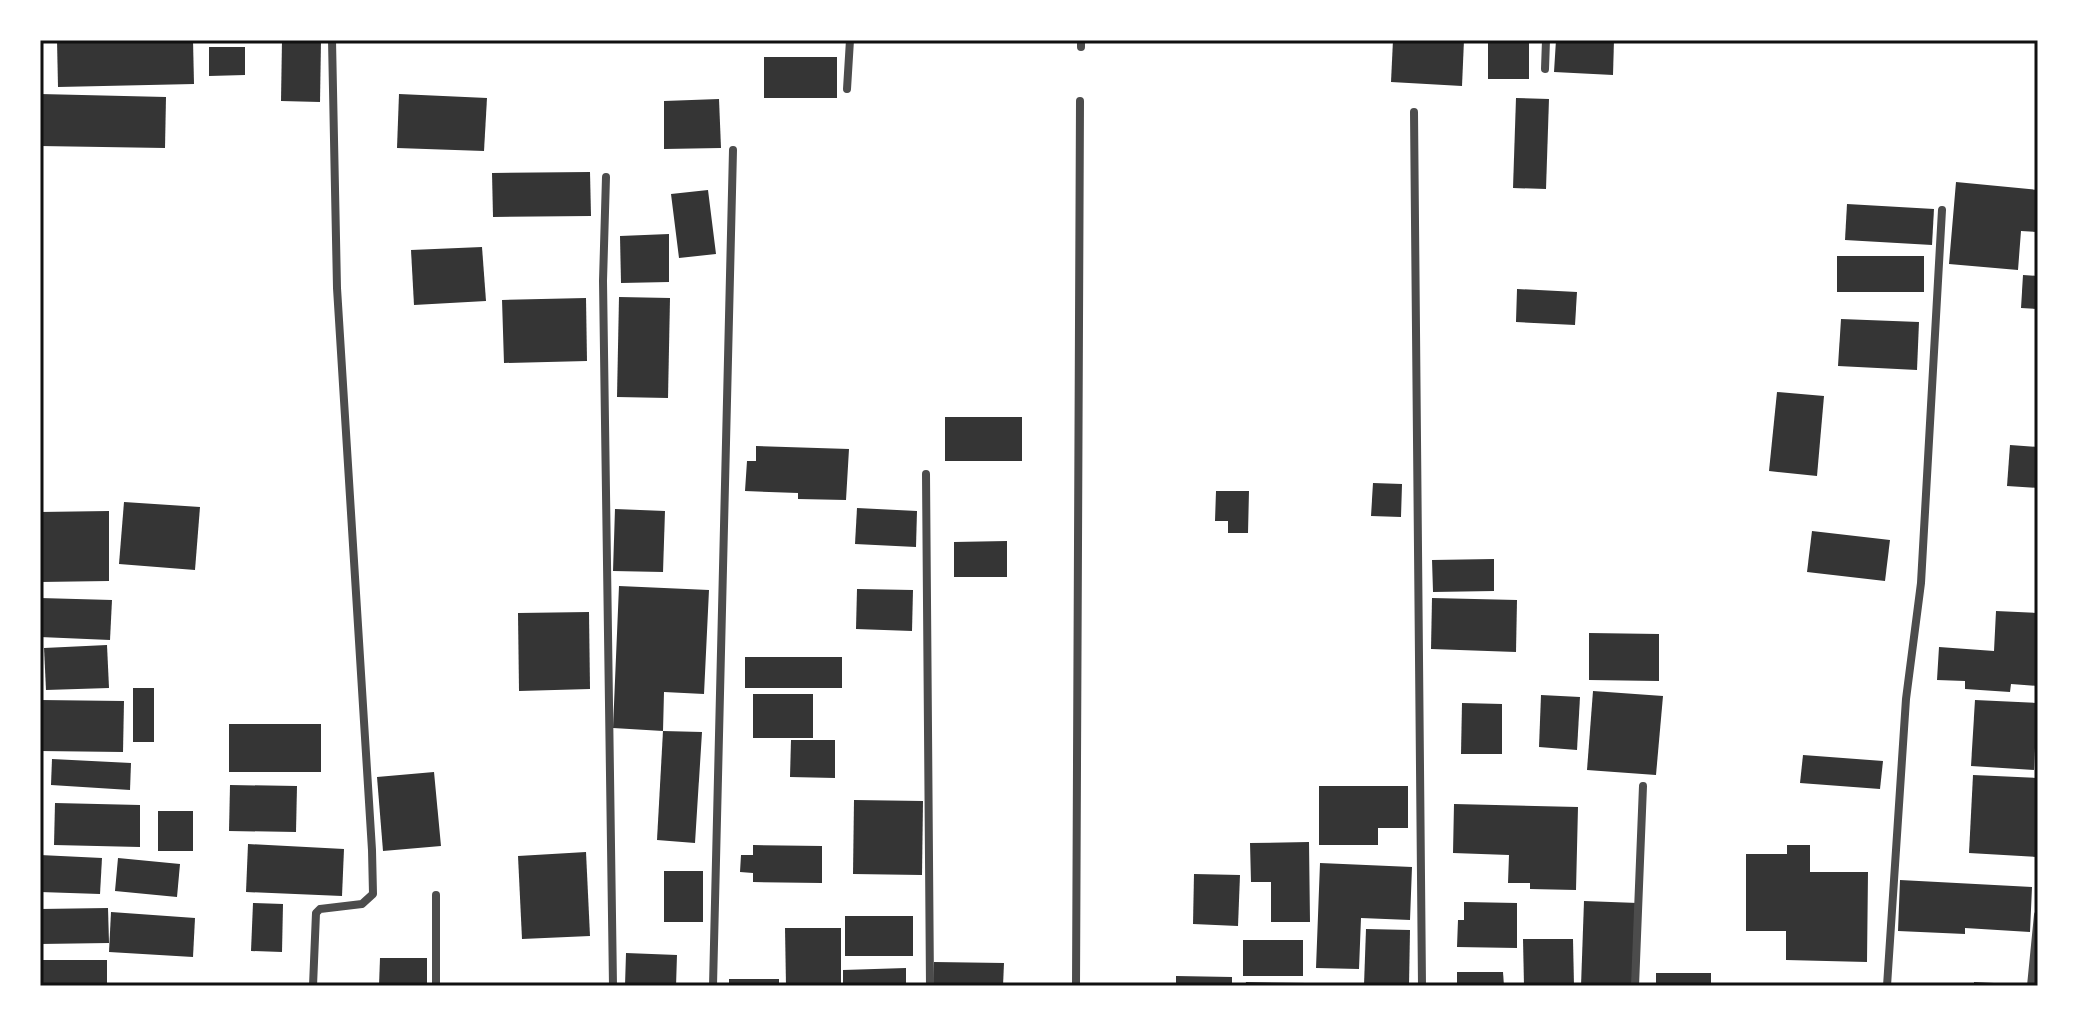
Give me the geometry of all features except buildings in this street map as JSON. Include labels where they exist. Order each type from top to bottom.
[{"type":"street","points":[[313,986],[316,913],[320,909],[362,904],[373,894],[372,836],[337,288],[332,40]]},
{"type":"street","points":[[847,89],[850,40]]},
{"type":"street","points":[[1545,69],[1546,40]]},
{"type":"street","points":[[1076,986],[1080,101]]},
{"type":"street","points":[[1414,112],[1422,986]]},
{"type":"street","points":[[713,986],[733,150]]},
{"type":"street","points":[[606,177],[603,281],[613,986]]},
{"type":"street","points":[[1887,986],[1906,699],[1921,583],[1942,210]]},
{"type":"street","points":[[926,474],[930,986]]},
{"type":"street","points":[[1635,986],[1643,786]]},
{"type":"street","points":[[436,895],[436,986]]},
{"type":"street","points":[[2031,986],[2038,915]]}]
